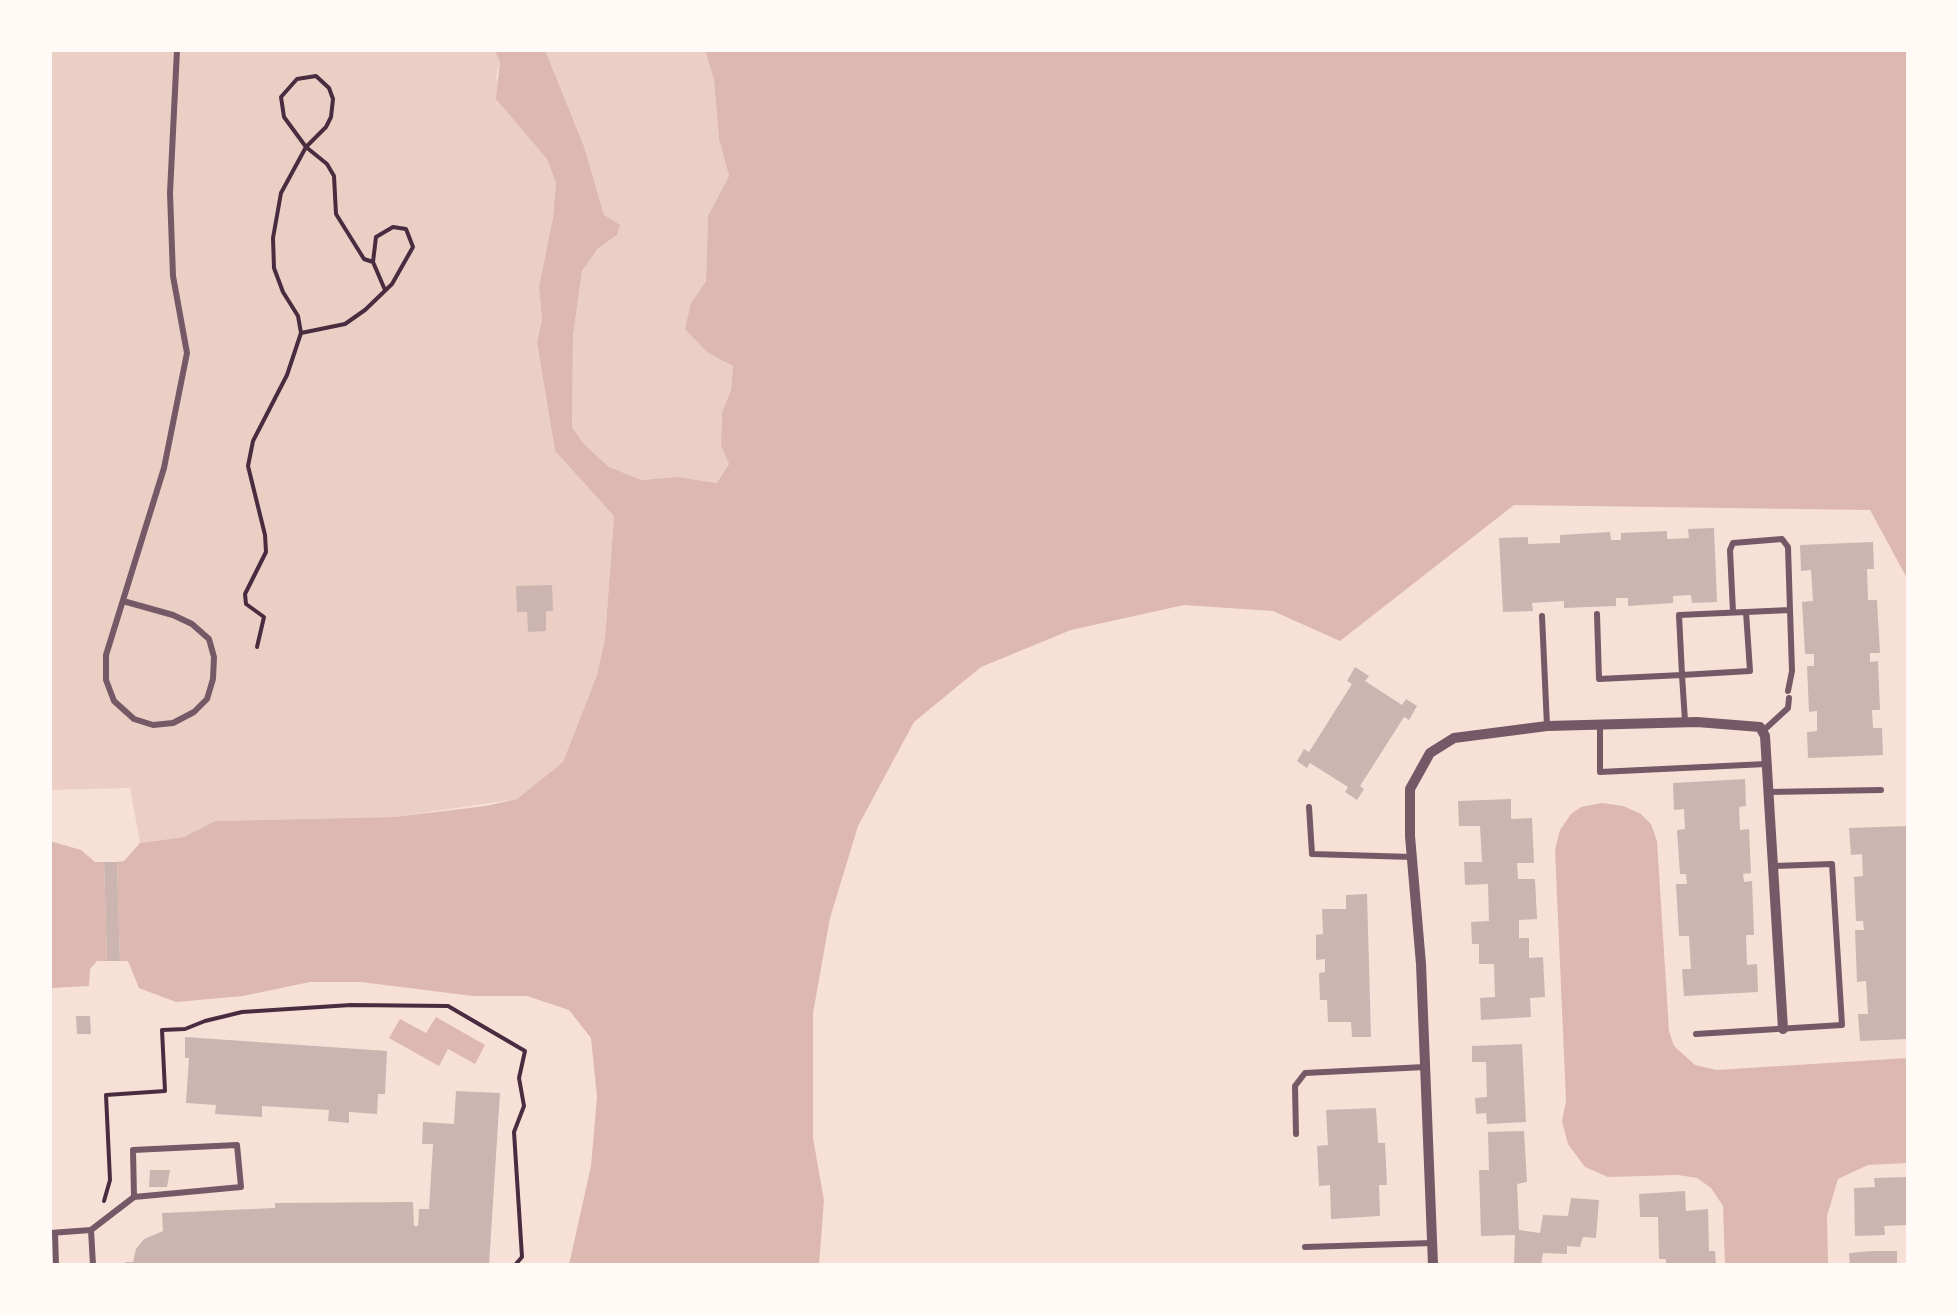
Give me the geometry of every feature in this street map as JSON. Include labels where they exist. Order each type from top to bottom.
[{"type":"street","points":[[1433,1265],[1410,789],[1430,753],[1454,738],[1546,726],[1685,722],[1760,727],[1766,764],[1783,1029]]},
{"type":"lane","points":[[123,601],[174,614],[209,639],[214,657],[207,699],[173,724],[153,725],[134,719],[114,701],[106,680],[106,656],[164,468],[188,354],[173,276],[171,226],[177,50]]},
{"type":"lane","points":[[1732,612],[1733,543],[1782,538],[1788,546],[1792,671],[1788,708],[1762,731]]},
{"type":"lane","points":[[1685,722],[1679,614],[1790,610]]},
{"type":"lane","points":[[1596,614],[1600,679],[1750,671],[1746,612]]},
{"type":"lane","points":[[1542,616],[1546,726]]},
{"type":"lane","points":[[1600,724],[1600,772],[1766,764]]},
{"type":"lane","points":[[1768,792],[1881,790]]},
{"type":"lane","points":[[1309,806],[1312,854],[1412,856]]},
{"type":"lane","points":[[1696,1034],[1842,1025],[1832,864],[1773,866]]},
{"type":"lane","points":[[1296,1134],[1295,1086],[1305,1073],[1425,1066]]},
{"type":"lane","points":[[56,1265],[52,1233],[91,1230],[134,1197],[241,1187],[237,1145],[132,1150],[134,1197]]},
{"type":"lane","points":[[91,1230],[93,1265]]},
{"type":"lane","points":[[1304,1248],[1432,1243]]},
{"type":"path","points":[[257,648],[264,617],[246,604],[245,594],[266,552],[248,466],[252,441],[287,375],[301,333],[298,316],[274,268],[273,238],[281,192],[306,147],[326,127],[333,108],[329,88],[316,76],[297,79],[281,97],[284,116],[306,147],[327,164],[334,176],[336,214],[360,255],[373,262]]},
{"type":"path","points":[[301,333],[346,324],[385,290],[414,248],[406,230],[394,227],[376,237],[373,262],[385,290]]},
{"type":"path","points":[[103,1202],[110,1180],[106,1095],[165,1091],[162,1030],[186,1029],[242,1012],[320,1006],[448,1006],[524,1051],[519,1078],[524,1106],[514,1132],[522,1257],[516,1265]]},
{"type":"shaded area","points":[[50,50],[494,50],[500,61],[496,77],[508,113],[547,159],[556,183],[539,287],[542,319],[537,342],[555,451],[614,516],[605,639],[597,675],[563,762],[517,799],[394,817],[215,821],[184,837],[140,843],[130,788],[50,790]]},
{"type":"shaded area","points":[[494,50],[545,50],[584,146],[604,215],[620,225],[617,235],[598,249],[582,271],[573,336],[572,427],[609,467],[642,480],[678,477],[717,483],[729,464],[721,446],[722,412],[731,390],[733,366],[708,353],[685,329],[691,303],[706,281],[708,216],[729,176],[719,139],[714,80],[705,50],[1908,50],[1908,580],[1870,510],[1514,505],[1340,641],[1273,611],[1184,605],[1071,630],[981,667],[914,722],[858,826],[830,918],[813,1013],[813,1138],[824,1200],[819,1265],[569,1265],[591,1166],[597,1097],[591,1038],[569,1010],[527,996],[473,996],[361,982],[310,982],[243,996],[176,1002],[139,988],[128,961],[120,961],[117,862],[124,861],[140,843],[184,837],[215,821],[394,817],[486,806],[517,799],[563,762],[597,675],[605,639],[614,516],[555,451],[537,342],[542,319],[539,287],[556,183],[547,159],[496,99],[500,61]]},
{"type":"shaded area","points":[[545,50],[705,50],[714,80],[719,139],[729,176],[708,216],[706,281],[691,303],[708,353],[733,365],[731,390],[722,412],[721,446],[729,464],[718,483],[678,477],[642,480],[609,467],[572,427],[573,336],[582,271],[599,249],[617,235],[604,215],[584,145]]},
{"type":"shaded area","points":[[1602,803],[1623,806],[1641,814],[1651,824],[1657,841],[1669,1031],[1674,1046],[1695,1065],[1716,1070],[1908,1058],[1908,1163],[1868,1165],[1838,1179],[1827,1216],[1828,1265],[1725,1265],[1723,1206],[1711,1188],[1697,1178],[1678,1175],[1608,1177],[1585,1167],[1568,1144],[1562,1121],[1566,1101],[1555,850],[1560,830],[1571,814],[1581,807]]},
{"type":"shaded area","points":[[50,841],[81,850],[95,862],[104,862],[107,961],[97,961],[90,969],[89,986],[50,988]]},
{"type":"shaded area","points":[[436,1017],[485,1045],[475,1064],[448,1049],[439,1066],[389,1038],[400,1019],[426,1033]]},
{"type":"building","points":[[1714,528],[1717,602],[1692,603],[1691,595],[1673,596],[1673,603],[1628,606],[1628,598],[1616,598],[1616,606],[1564,608],[1564,601],[1532,603],[1533,611],[1503,612],[1499,538],[1528,537],[1528,544],[1560,543],[1560,535],[1610,532],[1611,540],[1621,540],[1621,533],[1667,531],[1667,539],[1689,538],[1688,529]]},
{"type":"building","points":[[1873,542],[1874,569],[1867,569],[1868,600],[1877,600],[1880,653],[1870,653],[1870,662],[1878,661],[1880,710],[1872,710],[1873,728],[1882,728],[1883,755],[1808,758],[1807,732],[1817,731],[1817,711],[1809,712],[1807,666],[1814,666],[1814,654],[1805,654],[1802,602],[1813,601],[1811,570],[1801,571],[1800,545]]},
{"type":"building","points":[[552,585],[553,611],[546,611],[546,631],[528,632],[527,612],[517,612],[516,586]]},
{"type":"building","points":[[1355,667],[1369,676],[1365,681],[1402,705],[1406,699],[1417,706],[1409,720],[1404,717],[1360,786],[1364,789],[1357,800],[1345,792],[1348,787],[1310,763],[1307,768],[1297,761],[1304,749],[1309,752],[1352,684],[1347,681]]},
{"type":"building","points":[[1745,779],[1746,806],[1739,807],[1740,830],[1749,829],[1751,873],[1743,874],[1744,882],[1752,881],[1754,935],[1746,935],[1747,965],[1757,964],[1758,992],[1684,996],[1682,969],[1691,969],[1689,936],[1679,936],[1676,884],[1687,884],[1686,874],[1680,874],[1677,830],[1685,829],[1684,809],[1674,810],[1673,783]]},
{"type":"building","points":[[1511,799],[1511,819],[1532,818],[1534,863],[1517,863],[1518,879],[1535,879],[1537,919],[1519,920],[1519,938],[1529,938],[1529,958],[1543,957],[1545,997],[1530,998],[1531,1017],[1481,1020],[1480,998],[1495,997],[1494,964],[1479,964],[1479,944],[1472,944],[1471,922],[1489,921],[1488,884],[1465,885],[1464,862],[1482,862],[1480,826],[1459,826],[1458,801]]},
{"type":"building","points":[[1908,826],[1908,1039],[1860,1041],[1858,1014],[1868,1014],[1866,981],[1857,982],[1855,930],[1864,930],[1863,921],[1856,921],[1854,877],[1863,876],[1862,854],[1851,855],[1849,828]]},
{"type":"building","points":[[104,862],[117,862],[120,961],[107,961]]},
{"type":"building","points":[[1367,894],[1371,1037],[1352,1037],[1351,1022],[1328,1022],[1327,1000],[1320,1000],[1319,973],[1325,972],[1325,959],[1316,960],[1316,935],[1323,934],[1322,909],[1346,909],[1346,895]]},
{"type":"building","points":[[76,1016],[90,1016],[91,1034],[77,1034]]},
{"type":"building","points":[[185,1037],[387,1051],[385,1094],[378,1094],[377,1114],[349,1112],[349,1123],[328,1121],[329,1110],[262,1106],[262,1117],[215,1114],[216,1105],[186,1103],[189,1058],[185,1058]]},
{"type":"building","points":[[1522,1044],[1526,1122],[1487,1124],[1486,1113],[1476,1114],[1475,1098],[1487,1097],[1486,1062],[1472,1062],[1472,1046]]},
{"type":"building","points":[[456,1091],[500,1093],[489,1265],[125,1265],[133,1262],[144,1239],[163,1231],[162,1213],[275,1208],[275,1203],[413,1202],[414,1226],[418,1226],[419,1209],[429,1209],[433,1144],[422,1144],[423,1122],[454,1124]]},
{"type":"building","points":[[1376,1108],[1378,1143],[1385,1143],[1387,1185],[1379,1185],[1380,1216],[1331,1219],[1330,1185],[1319,1186],[1317,1146],[1328,1145],[1326,1110]]},
{"type":"building","points":[[1524,1131],[1527,1182],[1517,1184],[1519,1230],[1540,1233],[1543,1215],[1568,1216],[1571,1198],[1599,1200],[1596,1238],[1583,1237],[1580,1247],[1567,1246],[1567,1254],[1543,1253],[1541,1265],[1514,1265],[1515,1235],[1481,1236],[1479,1170],[1489,1170],[1488,1132]]},
{"type":"building","points":[[150,1170],[170,1170],[167,1187],[149,1187]]},
{"type":"building","points":[[1908,1177],[1908,1225],[1884,1226],[1885,1235],[1855,1236],[1854,1188],[1875,1187],[1874,1178]]},
{"type":"building","points":[[1685,1191],[1686,1211],[1708,1209],[1709,1251],[1715,1251],[1716,1265],[1666,1265],[1666,1259],[1659,1259],[1658,1217],[1640,1217],[1639,1194]]},
{"type":"building","points":[[1897,1251],[1897,1265],[1850,1265],[1849,1253]]}]
